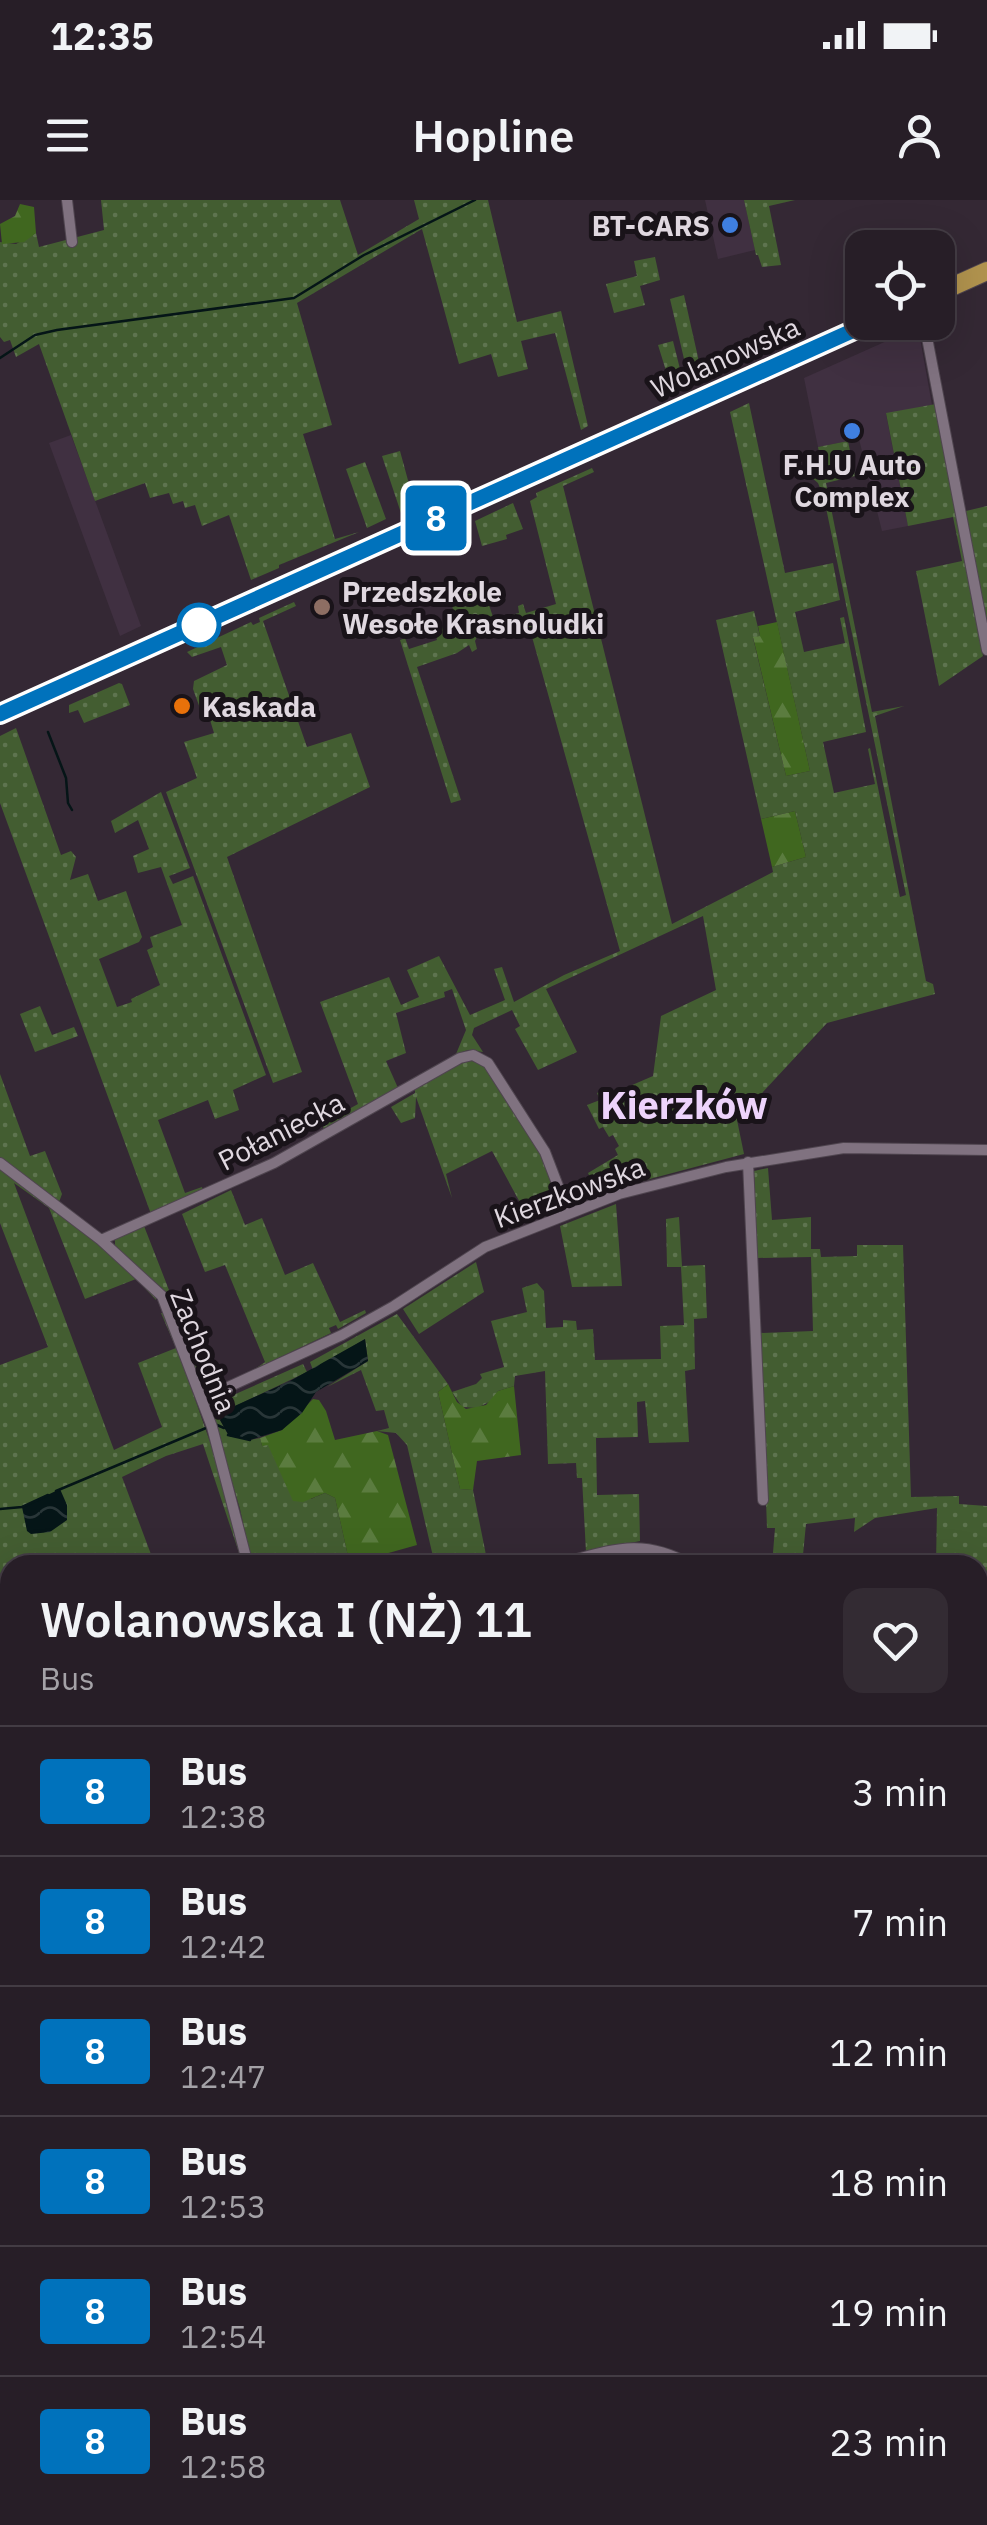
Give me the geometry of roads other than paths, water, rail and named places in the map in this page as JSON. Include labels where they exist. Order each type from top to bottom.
[{"type":"main road","points":[[955,285],[987,271]]},
{"type":"main road","name":"Wolanowska","points":[[0,714],[845,334]]},
{"type":"street","points":[[67,200],[72,242]]},
{"type":"street","points":[[927,340],[987,650]]},
{"type":"street","name":"Połaniecka","points":[[101,1240],[274,1163],[460,1058],[478,1056],[488,1063],[545,1152],[568,1212]]},
{"type":"street","name":"Kierzkowska","points":[[202,1399],[303,1356],[394,1306],[470,1255],[568,1212],[646,1186],[748,1162],[852,1147],[987,1150]]},
{"type":"street","points":[[748,1162],[762,1500]]},
{"type":"street","name":"Zachodnia","points":[[0,1163],[101,1240],[162,1296],[202,1399],[246,1555]]},
{"type":"street","points":[[605,1555],[646,1547],[673,1555]]},
{"type":"water","points":[[365,1339],[368,1361],[316,1392],[302,1413],[282,1430],[250,1440],[229,1436],[220,1420],[228,1409],[290,1381]]},
{"type":"water","points":[[60,1489],[67,1505],[67,1520],[50,1532],[31,1534],[22,1507]]},
{"type":"waterway","points":[[0,358],[35,335],[57,330],[294,298],[364,255],[475,200]]},
{"type":"waterway","points":[[48,732],[66,778],[72,810]]},
{"type":"waterway","points":[[217,1425],[224,1428]]},
{"type":"waterway","points":[[56,1491],[206,1428]]},
{"type":"waterway","points":[[228,1435],[250,1440]]},
{"type":"waterway","points":[[0,1509],[22,1507],[48,1495]]},
{"type":"place","name":"BT-CARS","points":[[730,225]]},
{"type":"place","name":"F.H.U Auto Complex","points":[[852,431]]},
{"type":"place","name":"Przedszkole Wesołe Krasnoludki","points":[[322,607]]},
{"type":"place","name":"Kaskada","points":[[182,706]]},
{"type":"district","name":"Kierzków","points":[[684,1104]]}]
